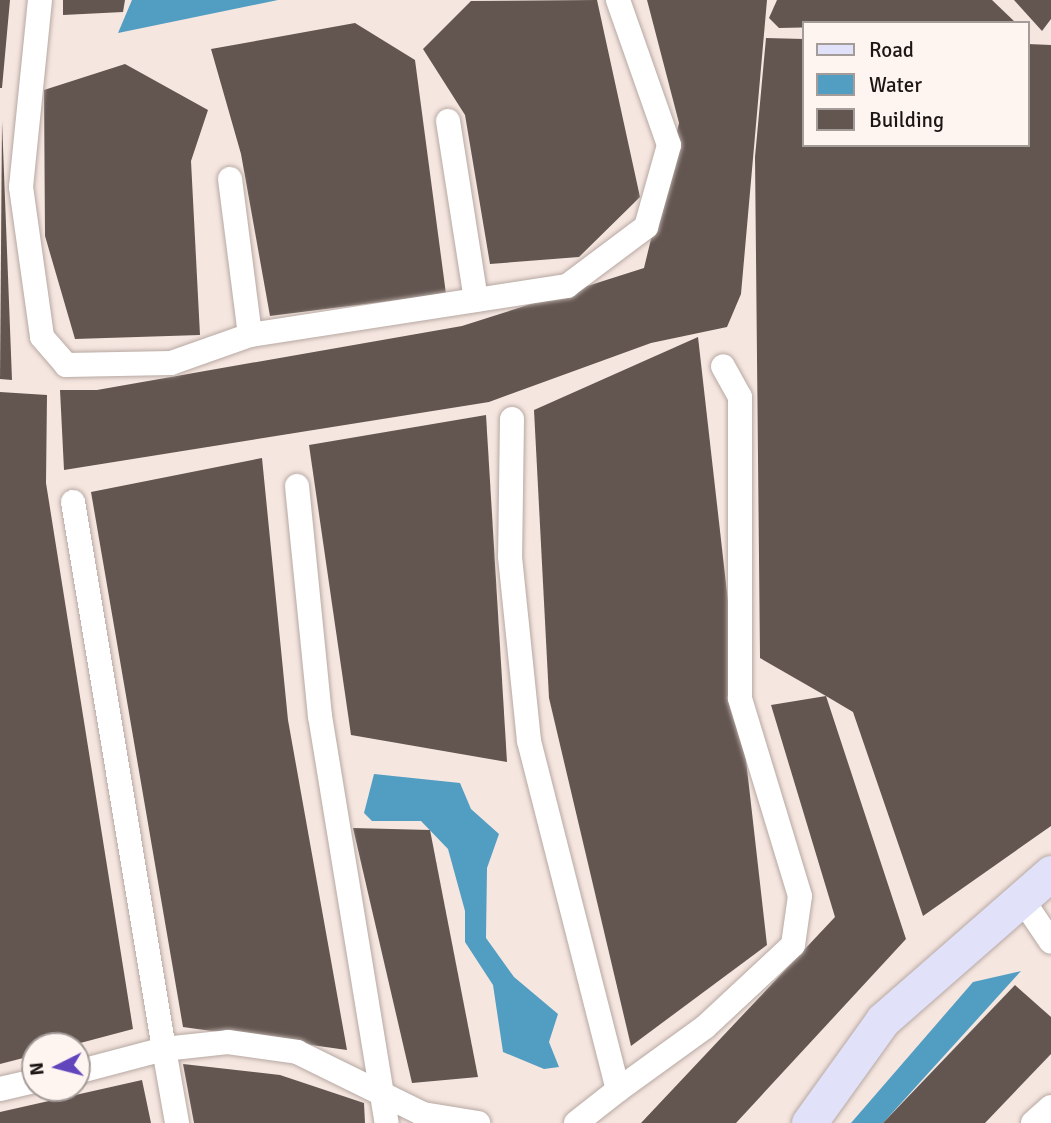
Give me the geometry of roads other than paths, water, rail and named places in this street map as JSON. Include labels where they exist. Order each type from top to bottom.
[{"type":"street","points":[[40,0],[21,187],[42,337],[66,365],[171,363],[250,335],[567,286],[646,227],[669,145],[618,0]]},
{"type":"street","points":[[448,121],[476,300]]},
{"type":"street","points":[[230,179],[250,335]]},
{"type":"street","points":[[569,1122],[705,1027],[793,945],[800,896],[740,698],[740,397],[723,366]]},
{"type":"street","points":[[512,419],[510,557],[529,741],[618,1090]]},
{"type":"street","points":[[297,486],[320,716],[385,1091],[387,1123]]},
{"type":"street","points":[[73,502],[177,1123]]},
{"type":"street","points":[[809,1123],[883,1020],[1020,896],[1051,873]]},
{"type":"street","points":[[1020,896],[1051,942]]},
{"type":"street","points":[[91,1068],[164,1049],[228,1042],[297,1052],[385,1091],[423,1114],[478,1123]]},
{"type":"street","points":[[0,1088],[21,1084]]},
{"type":"street","points":[[1033,1123],[1051,1107]]},
{"type":"water","points":[[132,0],[278,0],[118,33]]},
{"type":"water","points":[[374,774],[460,783],[471,809],[499,834],[487,868],[486,938],[514,977],[558,1014],[549,1042],[559,1067],[544,1069],[503,1052],[493,985],[465,942],[465,911],[448,849],[421,821],[372,821],[364,813]]},
{"type":"water","points":[[1021,971],[883,1123],[851,1123],[973,982]]}]
